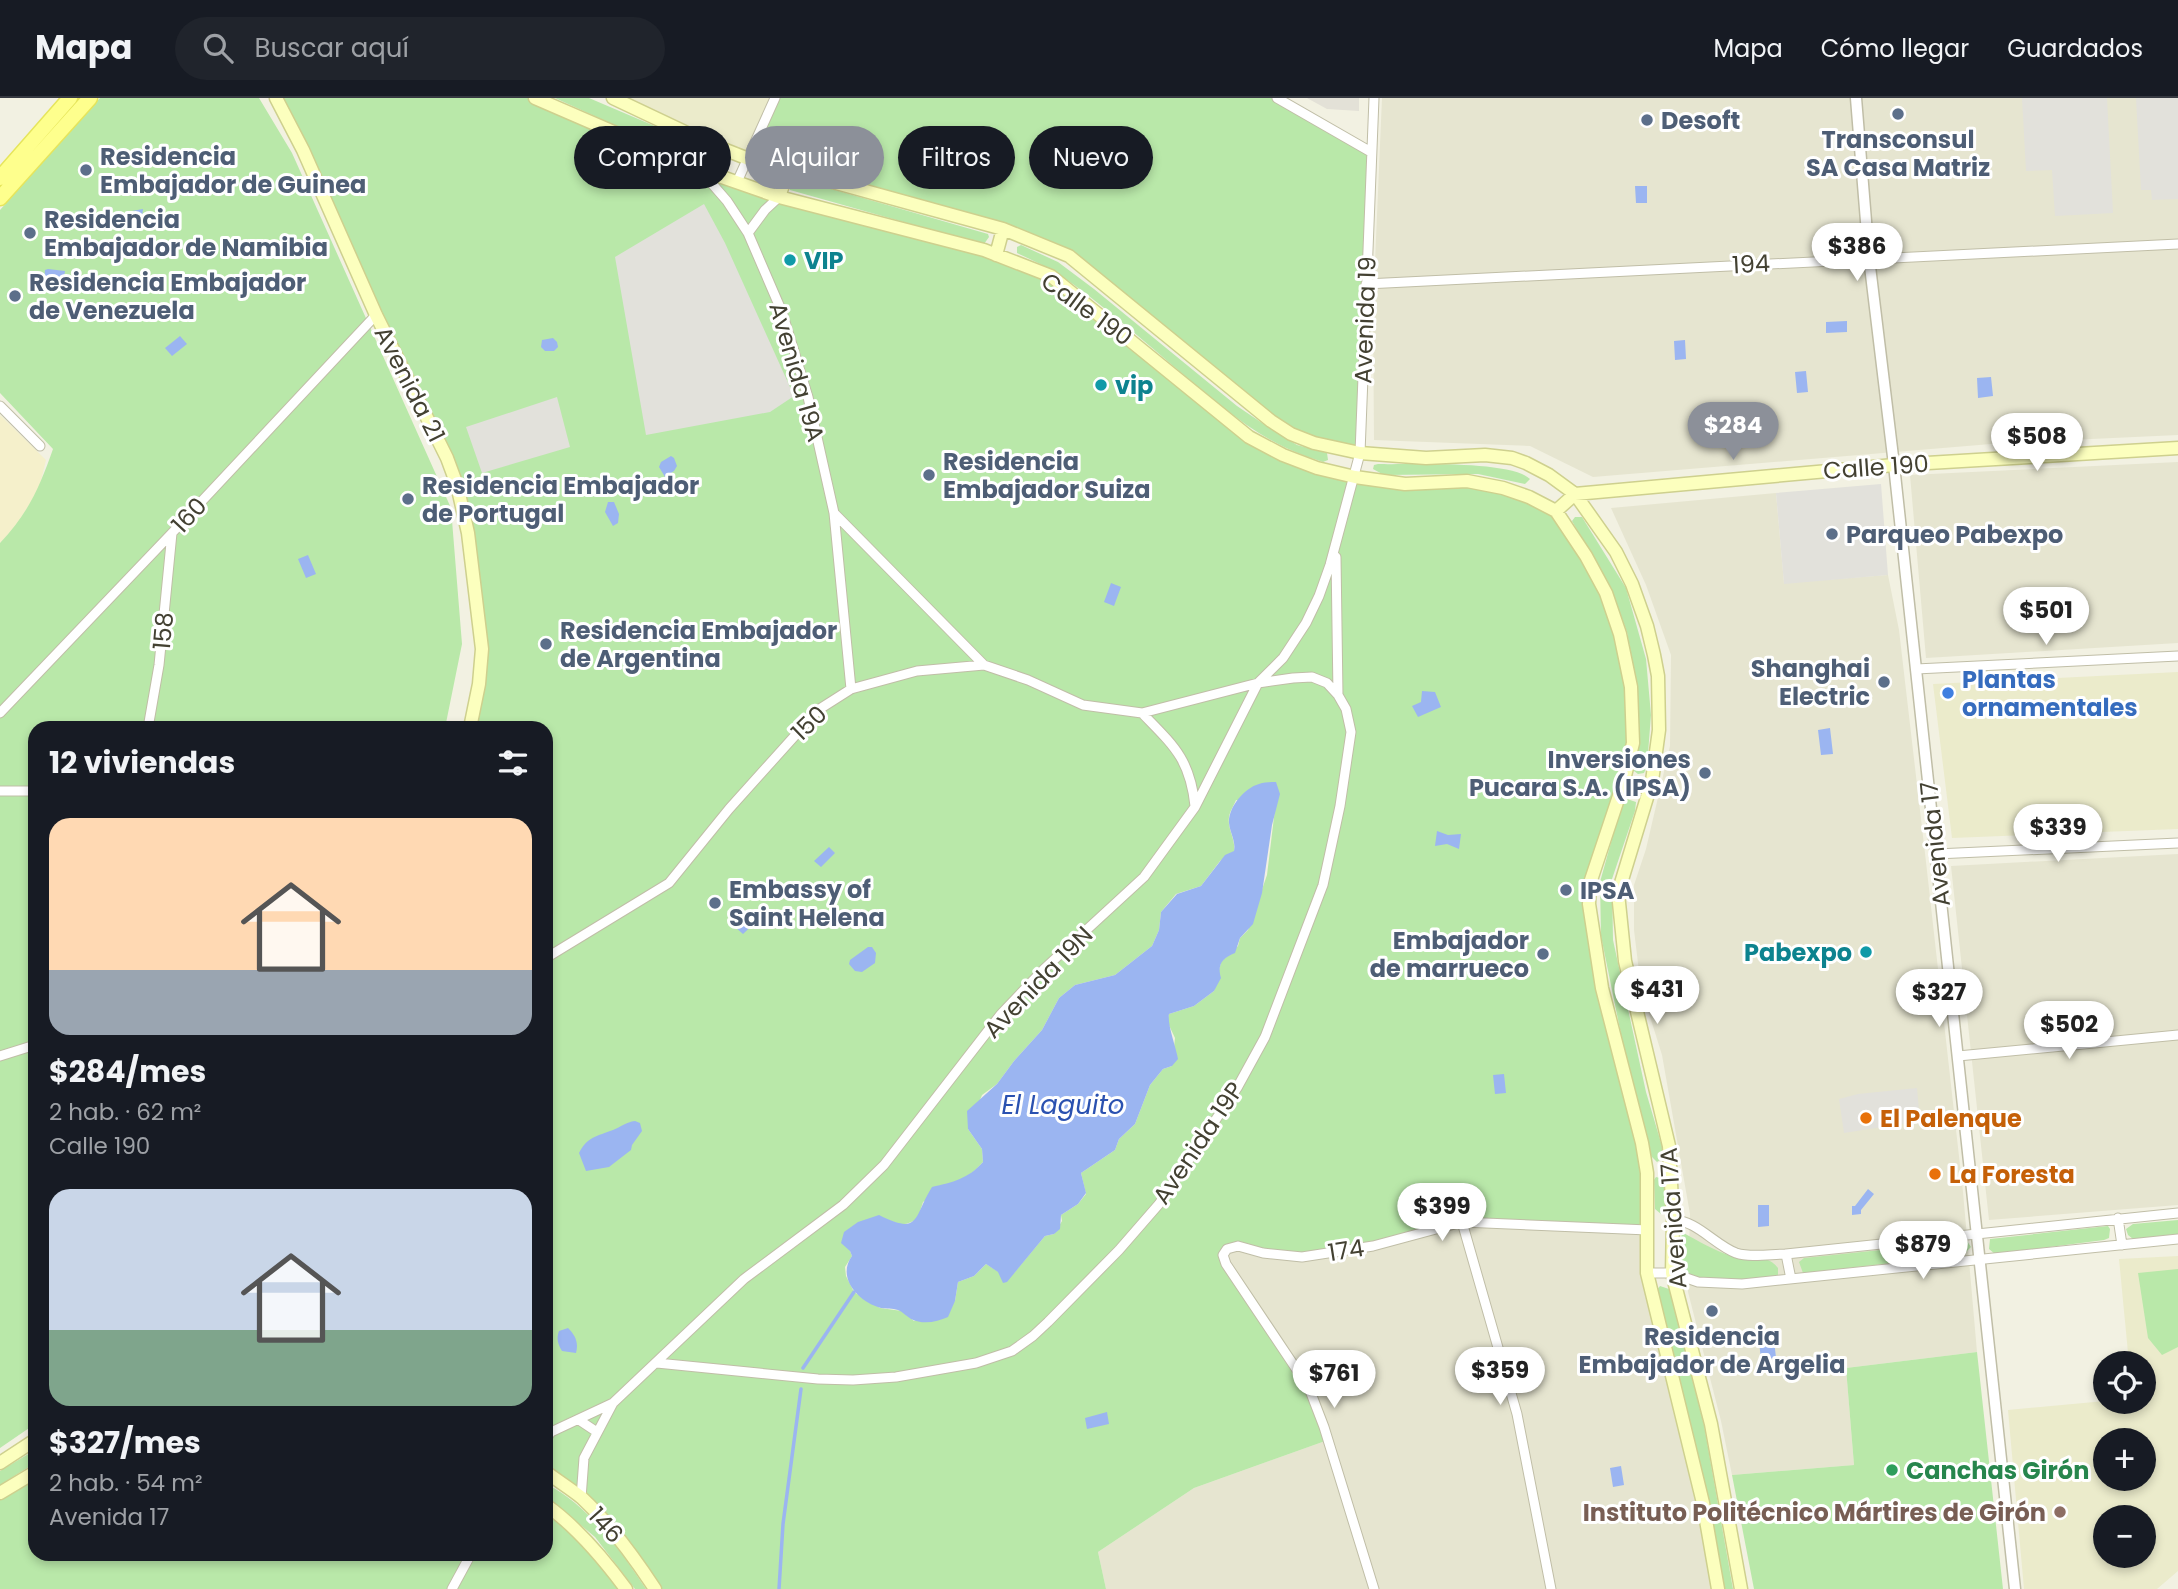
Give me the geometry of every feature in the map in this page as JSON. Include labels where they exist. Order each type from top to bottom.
[{"type":"main road","points":[[0,178],[70,98]]},
{"type":"main road","points":[[0,198],[90,98]]},
{"type":"main road","name":"Avenida 21","points":[[276,98],[303,149],[376,315],[447,458],[460,497],[472,558],[482,649],[479,684],[471,721]]},
{"type":"main road","name":"Calle 190","points":[[536,98],[600,126]]},
{"type":"main road","name":"Calle 190","points":[[612,98],[672,126]]},
{"type":"main road","name":"Calle 190","points":[[731,180],[779,197],[996,255],[1051,276],[1249,437],[1294,459],[1354,477],[1405,484],[1467,481],[1503,488],[1556,511]]},
{"type":"main road","points":[[779,197],[782,189]]},
{"type":"main road","name":"Calle 190","points":[[857,189],[1003,229],[1069,256],[1271,421],[1291,434],[1314,443],[1360,453],[1426,458],[1485,455],[1512,458],[1549,475],[1575,494],[1894,465],[2178,448]]},
{"type":"main road","points":[[996,255],[1003,229]]},
{"type":"main road","points":[[1556,511],[1575,494]]},
{"type":"main road","name":"Avenida 17A","points":[[1575,494],[1616,552],[1632,584],[1647,626],[1658,676],[1659,730],[1650,788],[1618,893],[1627,970],[1669,1146],[1673,1220],[1672,1273],[1711,1424],[1741,1589]]},
{"type":"main road","name":"Avenida 17A","points":[[1556,511],[1586,556],[1606,593],[1620,634],[1631,687],[1633,743],[1623,784],[1590,883],[1589,904],[1602,988],[1642,1143],[1647,1173],[1647,1273],[1695,1467],[1718,1589]]},
{"type":"main road","points":[[1623,784],[1650,788]]},
{"type":"main road","points":[[1647,1173],[1670,1171]]},
{"type":"main road","points":[[0,1464],[28,1445]]},
{"type":"main road","points":[[0,1493],[28,1476]]},
{"type":"main road","name":"146","points":[[553,1477],[581,1498],[633,1556],[656,1589]]},
{"type":"main road","name":"146","points":[[553,1510],[606,1562],[626,1589]]},
{"type":"street","points":[[761,126],[775,98]]},
{"type":"street","points":[[1277,98],[1371,152]]},
{"type":"street","name":"Avenida 19","points":[[1337,539],[1360,453],[1374,98]]},
{"type":"street","name":"Avenida 17","points":[[1856,98],[1870,258],[2015,1589]]},
{"type":"street","points":[[737,182],[745,161]]},
{"type":"street","name":"Avenida 19A","points":[[716,189],[748,233],[782,312],[808,397],[834,513],[851,689]]},
{"type":"street","points":[[748,233],[765,210],[779,197]]},
{"type":"street","name":"194","points":[[1366,284],[2178,244]]},
{"type":"street","name":"160","points":[[0,713],[376,315]]},
{"type":"street","points":[[0,407],[40,446]]},
{"type":"street","points":[[834,513],[984,665]]},
{"type":"street","name":"158","points":[[149,721],[159,665],[172,533]]},
{"type":"street","name":"Avenida 19N","points":[[657,1363],[744,1279],[843,1205],[884,1165],[1001,1014],[1044,969],[1144,877],[1195,807],[1258,683],[1278,664],[1306,623],[1319,596],[1337,539]]},
{"type":"street","name":"Avenida 19P","points":[[657,1363],[853,1380],[896,1377],[976,1363],[1012,1351],[1048,1322],[1119,1250],[1158,1204],[1237,1088],[1265,1037],[1323,885],[1340,806],[1351,732],[1346,709],[1338,695],[1335,629],[1337,539]]},
{"type":"street","points":[[1916,668],[2178,656]]},
{"type":"street","name":"150","points":[[553,954],[669,883],[729,809],[818,710],[851,689],[917,671],[984,665],[1028,680],[1083,705],[1142,713],[1258,683],[1312,677],[1327,683],[1338,695]]},
{"type":"street","points":[[1142,713],[1173,745],[1190,772],[1195,807]]},
{"type":"street","points":[[0,791],[28,791]]},
{"type":"street","points":[[1936,854],[2178,843]]},
{"type":"street","points":[[1958,1056],[2178,1035]]},
{"type":"street","points":[[0,1056],[28,1047]]},
{"type":"street","points":[[1673,1220],[1683,1220],[1736,1253],[1744,1255],[1786,1254],[2178,1213]]},
{"type":"street","points":[[2118,1218],[2122,1245]]},
{"type":"street","points":[[1462,1222],[1517,1414],[1551,1589]]},
{"type":"street","name":"174","points":[[1374,1589],[1324,1427],[1309,1388],[1226,1264],[1223,1255],[1227,1249],[1238,1246],[1262,1253],[1302,1257],[1373,1246],[1462,1222],[1648,1230]]},
{"type":"street","points":[[1647,1273],[1672,1273],[1698,1282],[1742,1284],[2178,1239]]},
{"type":"street","points":[[1786,1254],[1791,1279]]},
{"type":"street","points":[[553,1432],[613,1403],[657,1363]]},
{"type":"street","points":[[581,1498],[584,1458],[613,1403]]},
{"type":"street","points":[[579,1420],[597,1432]]},
{"type":"street","points":[[452,1589],[467,1561]]},
{"type":"shaded area","points":[[613,98],[775,98],[761,126],[745,126],[745,158],[731,151],[731,126],[675,126]]},
{"type":"shaded area","points":[[1307,98],[1359,98],[1359,111],[1327,109]]},
{"type":"shaded area","points":[[1382,98],[2178,98],[2178,435],[2003,443],[1593,477],[1530,446],[1374,440],[1373,309]]},
{"type":"shaded area","points":[[2022,98],[2107,98],[2113,213],[2055,216],[2052,170],[2026,171]]},
{"type":"shaded area","points":[[2136,98],[2178,98],[2178,199],[2152,200],[2151,190],[2141,190]]},
{"type":"shaded area","points":[[704,204],[725,243],[794,396],[770,412],[646,435],[615,257]]},
{"type":"shaded area","points":[[557,397],[570,447],[482,473],[466,427]]},
{"type":"shaded area","points":[[0,415],[46,460],[39,489],[16,526],[0,543]]},
{"type":"shaded area","points":[[2178,462],[2178,643],[1926,658],[1910,475]]},
{"type":"shaded area","name":"Parqueo Pabexpo","points":[[1881,484],[1888,575],[1784,584],[1776,493]]},
{"type":"shaded area","points":[[1776,493],[1784,583],[1888,575],[1899,630],[1926,862],[1963,1192],[1977,1352],[1846,1368],[1854,1465],[1732,1475],[1688,1292],[1690,1214],[1662,1055],[1641,988],[1634,930],[1634,885],[1646,849],[1670,746],[1671,655],[1646,585],[1611,508]]},
{"type":"shaded area","points":[[2178,672],[2178,829],[1952,838],[1933,684]]},
{"type":"shaded area","points":[[2178,854],[2178,1205],[1989,1220],[1951,866]]},
{"type":"shaded area","points":[[1917,1088],[1920,1121],[1844,1133],[1839,1099],[1858,1094]]},
{"type":"shaded area","points":[[1462,1222],[1648,1230],[1647,1273],[1718,1589],[1106,1589],[1098,1552],[1194,1488],[1328,1440],[1226,1264],[1227,1249]]},
{"type":"shaded area","points":[[2178,1256],[2178,1571],[2157,1589],[2024,1589],[2008,1410],[2093,1402],[2093,1414],[2156,1414],[2156,1351],[2128,1351],[2119,1259]]},
{"type":"green space","points":[[100,98],[259,98],[292,153],[451,508],[462,644],[446,721],[28,721],[28,1429],[0,1448],[0,543],[32,499],[53,449],[0,393],[0,210]]},
{"type":"green space","name":"El Laguito","points":[[276,98],[536,98],[600,126],[574,126],[574,189],[731,189],[731,179],[745,183],[745,189],[765,189],[1051,276],[1249,437],[1355,477],[1467,481],[1556,511],[1586,556],[1620,634],[1633,743],[1589,904],[1642,1143],[1648,1230],[1462,1222],[1302,1257],[1238,1246],[1223,1255],[1309,1388],[1328,1440],[1194,1488],[1098,1552],[1106,1589],[655,1589],[606,1524],[553,1478],[553,721],[470,721],[482,649],[457,485]],"holes":[[[1236,800],[1275,809],[1267,875],[1248,930],[1240,938],[1238,946],[1221,962],[1214,991],[1194,1006],[1169,1014],[1167,1021],[1175,1038],[1172,1066],[1163,1069],[1150,1085],[1135,1124],[1119,1139],[1115,1150],[1081,1173],[1086,1194],[1078,1204],[1061,1215],[1062,1221],[1054,1234],[1045,1236],[1014,1273],[999,1272],[986,1264],[974,1276],[958,1282],[955,1301],[914,1321],[902,1311],[880,1308],[854,1292],[846,1276],[845,1267],[852,1256],[850,1251],[891,1221],[905,1224],[918,1218],[923,1202],[963,1180],[983,1162],[982,1149],[968,1129],[982,1095],[997,1084],[1042,1030],[1059,998],[1075,985],[1115,975],[1152,946],[1159,930],[1161,912],[1176,894],[1201,886],[1220,861],[1234,852],[1229,821]]]},
{"type":"green space","points":[[555,98],[589,98],[655,126],[616,126]]},
{"type":"green space","points":[[775,98],[1277,98],[1371,152],[1360,453],[1291,434],[1069,256],[1003,229],[858,189],[884,189],[884,126],[761,126]]},
{"type":"green space","points":[[832,189],[988,234],[989,237],[984,244],[978,243],[790,190]]},
{"type":"green space","points":[[1021,245],[1058,262],[1237,406],[1297,445],[1327,453],[1328,460],[1323,462],[1300,454],[1243,422],[1089,296],[1055,272],[1017,253],[1017,247]]},
{"type":"green space","points":[[1374,465],[1481,466],[1519,473],[1530,479],[1525,484],[1478,474],[1384,475],[1373,469]]},
{"type":"green space","points":[[1575,517],[1582,517],[1626,588],[1646,659],[1651,715],[1647,766],[1644,773],[1638,774],[1634,771],[1639,737],[1637,686],[1627,632],[1612,591],[1572,521]]},
{"type":"green space","points":[[1627,799],[1636,802],[1612,879],[1613,940],[1646,1092],[1664,1153],[1663,1158],[1657,1162],[1651,1156],[1624,1049],[1601,936],[1600,882],[1622,803]]},
{"type":"green space","points":[[1656,1177],[1664,1179],[1668,1209],[1661,1214],[1655,1209]]},
{"type":"green space","points":[[2178,1220],[2178,1234],[2133,1239],[2126,1229],[2133,1224]]},
{"type":"green space","points":[[2108,1226],[2109,1238],[2104,1240],[1995,1254],[1989,1249],[1990,1239]]},
{"type":"green space","points":[[1682,1232],[1732,1256],[1768,1260],[1778,1268],[1778,1276],[1725,1281],[1697,1277],[1687,1272],[1681,1264]]},
{"type":"green space","points":[[1967,1241],[1971,1247],[1963,1255],[1803,1273],[1799,1262],[1804,1258]]},
{"type":"green space","points":[[2178,1269],[2178,1347],[2162,1355],[2148,1338],[2138,1273]]},
{"type":"green space","points":[[1660,1286],[1669,1289],[1704,1425],[1733,1589],[1722,1589],[1702,1477],[1656,1291]]},
{"type":"green space","name":"Canchas Girón","points":[[1977,1352],[2003,1589],[1754,1589],[1732,1475],[1854,1465],[1846,1368]]},
{"type":"green space","points":[[28,1454],[28,1467],[0,1485],[0,1471]]},
{"type":"green space","points":[[28,1476],[28,1561],[553,1561],[553,1512],[626,1589],[0,1589],[0,1493]]},
{"type":"green space","points":[[553,1488],[577,1505],[603,1531],[646,1589],[635,1589],[595,1537],[553,1502]]},
{"type":"water","points":[[1635,186],[1647,186],[1647,203],[1636,203]]},
{"type":"water","points":[[143,209],[142,217],[129,230],[123,225],[132,211]]},
{"type":"water","points":[[45,270],[65,271],[63,283],[44,280]]},
{"type":"water","points":[[1847,321],[1847,332],[1826,333],[1826,322]]},
{"type":"water","points":[[180,336],[187,344],[172,356],[165,348]]},
{"type":"water","points":[[553,338],[558,347],[554,351],[545,351],[541,347],[542,340]]},
{"type":"water","points":[[1685,340],[1686,359],[1675,360],[1674,341]]},
{"type":"water","points":[[1806,371],[1808,392],[1797,393],[1795,372]]},
{"type":"water","points":[[1991,377],[1993,396],[1978,398],[1977,378]]},
{"type":"water","points":[[671,456],[677,466],[665,477],[659,467],[661,462]]},
{"type":"water","points":[[608,502],[614,502],[619,514],[618,523],[613,526],[605,512]]},
{"type":"water","points":[[308,555],[316,574],[306,578],[298,559]]},
{"type":"water","points":[[1111,583],[1121,587],[1114,606],[1104,602]]},
{"type":"water","points":[[1422,691],[1435,692],[1441,707],[1418,717],[1412,706],[1421,702]]},
{"type":"water","points":[[1830,728],[1833,754],[1821,755],[1818,730]]},
{"type":"water","name":"El Laguito","points":[[1276,782],[1280,794],[1272,825],[1262,893],[1253,924],[1240,938],[1235,953],[1222,962],[1221,978],[1214,991],[1194,1006],[1169,1014],[1178,1059],[1172,1066],[1163,1069],[1150,1085],[1135,1124],[1119,1139],[1115,1150],[1081,1173],[1086,1193],[1078,1204],[1061,1215],[1060,1229],[1045,1236],[1007,1282],[1003,1283],[998,1272],[986,1264],[974,1276],[958,1282],[955,1301],[948,1317],[944,1319],[916,1321],[898,1310],[873,1305],[858,1295],[848,1281],[848,1264],[852,1256],[841,1243],[844,1232],[858,1222],[879,1215],[902,1224],[909,1223],[918,1215],[932,1187],[966,1176],[983,1162],[982,1149],[968,1129],[967,1111],[997,1084],[1042,1030],[1059,998],[1075,985],[1115,975],[1152,946],[1159,930],[1161,912],[1177,894],[1201,886],[1225,855],[1234,851],[1229,817],[1238,799],[1253,786]]},
{"type":"water","points":[[1437,831],[1448,835],[1461,834],[1459,849],[1447,844],[1435,846]]},
{"type":"water","points":[[829,847],[835,853],[821,867],[814,861]]},
{"type":"water","points":[[751,912],[759,919],[743,934],[735,927]]},
{"type":"water","points":[[872,947],[876,953],[875,963],[862,972],[855,971],[849,964],[850,960]]},
{"type":"water","points":[[1504,1074],[1506,1093],[1495,1094],[1493,1075]]},
{"type":"water","points":[[635,1121],[640,1123],[642,1131],[631,1150],[609,1167],[586,1171],[579,1153],[585,1144],[597,1136]]},
{"type":"water","points":[[1868,1189],[1874,1194],[1861,1210],[1861,1214],[1852,1215],[1852,1206],[1855,1206]]},
{"type":"water","points":[[1758,1205],[1769,1205],[1769,1226],[1758,1227]]},
{"type":"water","points":[[568,1328],[576,1339],[576,1353],[562,1351],[559,1344],[559,1331]]},
{"type":"water","points":[[1773,1330],[1776,1358],[1761,1360],[1758,1332]]},
{"type":"water","points":[[1107,1412],[1109,1424],[1087,1429],[1085,1418]]},
{"type":"water","points":[[1621,1466],[1624,1485],[1613,1487],[1610,1468]]},
{"type":"waterway","points":[[803,1368],[854,1292]]},
{"type":"waterway","points":[[779,1589],[783,1524],[801,1389]]},
{"type":"place","name":"Transconsul SA Casa Matriz","points":[[1898,114]]},
{"type":"place","name":"Desoft","points":[[1647,120]]},
{"type":"place","name":"Residencia Embajador de Guinea","points":[[86,170]]},
{"type":"place","name":"Residencia Embajador de Namibia","points":[[30,233]]},
{"type":"place","name":"VIP","points":[[790,260]]},
{"type":"place","name":"Residencia Embajador de Venezuela","points":[[15,296]]},
{"type":"place","name":"vip","points":[[1101,385]]},
{"type":"place","name":"Residencia Embajador Suiza","points":[[929,475]]},
{"type":"place","name":"Residencia Embajador de Portugal","points":[[408,499]]},
{"type":"place","name":"Parqueo Pabexpo","points":[[1832,534]]},
{"type":"place","name":"Residencia Embajador de Argentina","points":[[546,644]]},
{"type":"place","name":"Shanghai Electric","points":[[1884,682]]},
{"type":"place","name":"Plantas ornamentales","points":[[1948,693]]},
{"type":"place","name":"Inversiones Pucara S.A. (IPSA)","points":[[1705,773]]},
{"type":"place","name":"IPSA","points":[[1566,890]]},
{"type":"place","name":"Embassy of Saint Helena","points":[[715,903]]},
{"type":"place","name":"Pabexpo","points":[[1866,952]]},
{"type":"place","name":"Embajador de marrueco","points":[[1543,954]]},
{"type":"place","name":"El Palenque","points":[[1866,1118]]},
{"type":"place","name":"La Foresta","points":[[1935,1174]]},
{"type":"place","name":"Residencia Embajador de Argelia","points":[[1712,1311]]},
{"type":"place","name":"Canchas Girón","points":[[1892,1470]]},
{"type":"place","name":"Instituto Politécnico Mártires de Girón","points":[[2060,1512]]}]
